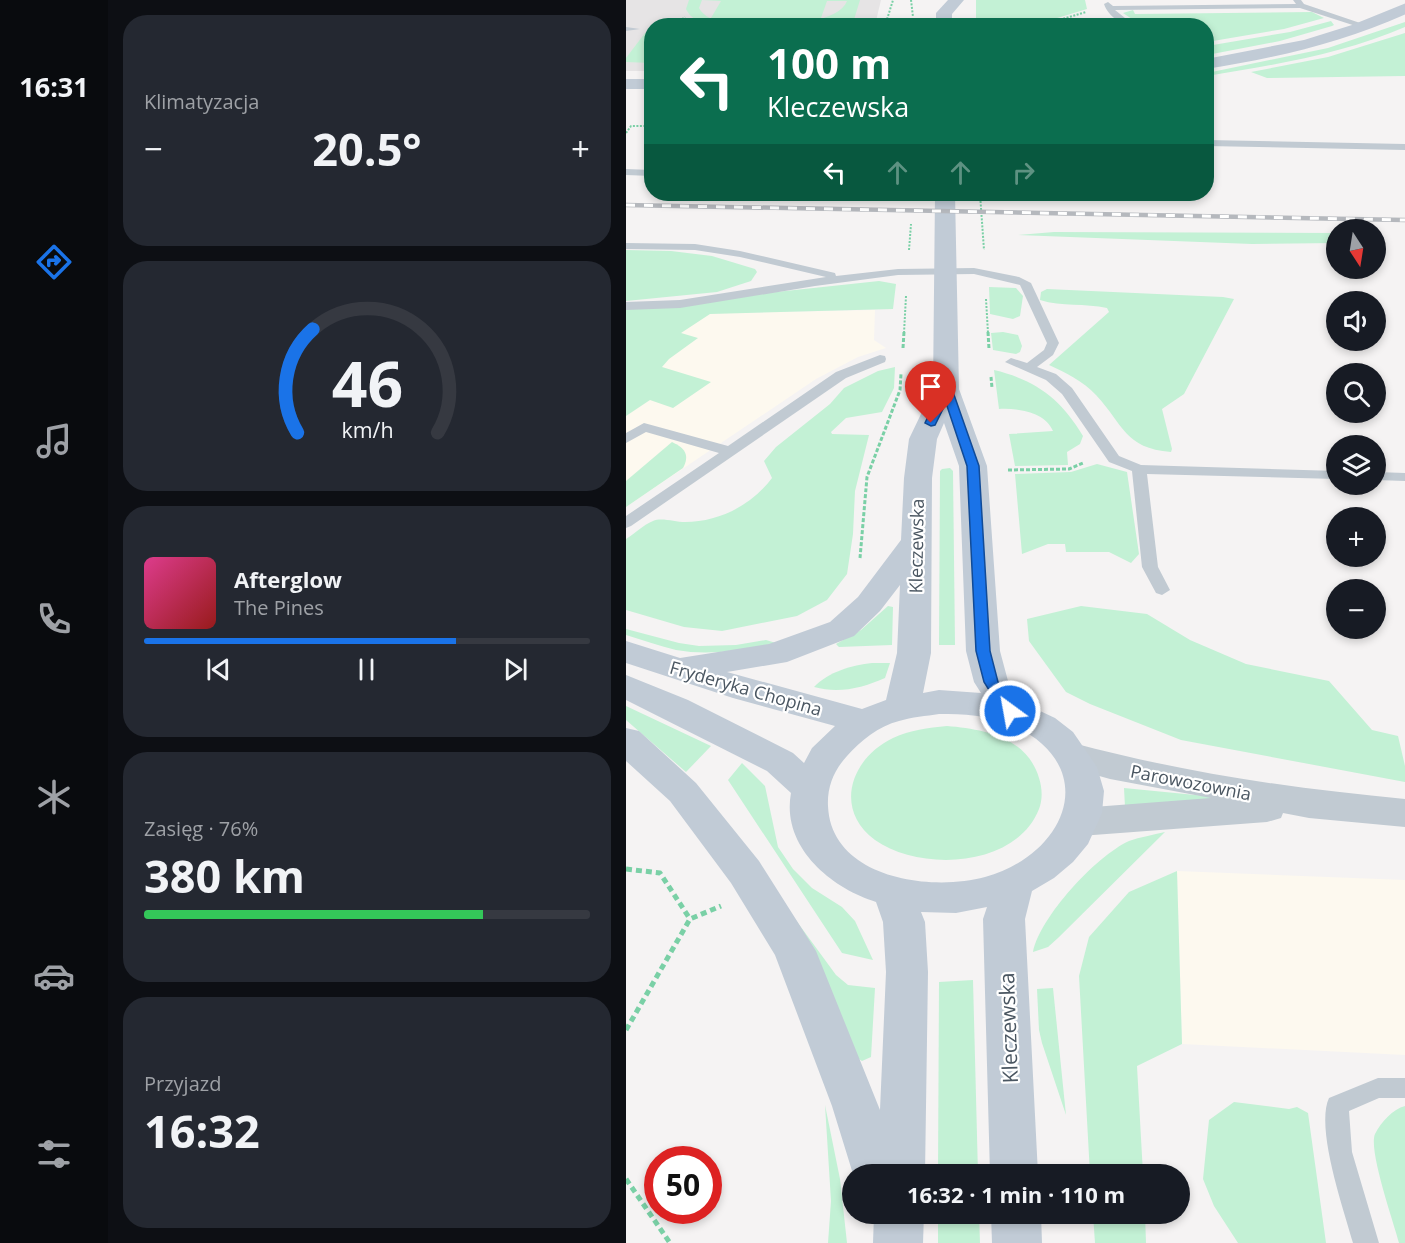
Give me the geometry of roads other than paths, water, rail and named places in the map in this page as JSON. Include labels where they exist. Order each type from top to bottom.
[{"type":"main road","points":[[940,14],[956,0]]},
{"type":"main road","points":[[1214,62],[1302,45],[1365,26],[1406,8]]},
{"type":"main road","points":[[626,84],[644,84]]},
{"type":"main road","name":"Kleczewska","points":[[945,201],[946,389],[973,466],[983,651],[991,682],[1010,711]]},
{"type":"main road","name":"Kleczewska","points":[[902,708],[914,653],[915,543],[918,478],[923,439],[946,389]]},
{"type":"main road","points":[[678,669],[775,654],[842,628],[869,604],[915,543]]},
{"type":"main road","name":"Fryderyka Chopina","points":[[626,652],[745,690],[866,722]]},
{"type":"main road","name":"Fryderyka Chopina","points":[[626,686],[686,713],[780,762],[809,789]]},
{"type":"main road","points":[[939,702],[975,703],[1010,711],[1035,722],[1057,737],[1073,756],[1083,776],[1085,799],[1080,822],[1066,846],[1043,867],[1014,884],[975,895],[933,898],[892,891],[860,879],[834,861],[816,838],[808,814],[809,789],[817,766],[832,746],[866,722],[902,708],[939,702]]},
{"type":"main road","points":[[626,740],[683,792],[745,872],[795,951],[855,1106],[874,1164]]},
{"type":"main road","name":"Kleczewska","points":[[1014,884],[1004,919],[1014,1164]]},
{"type":"main road","points":[[892,891],[904,922],[907,972],[900,1164]]},
{"type":"main road","points":[[1016,1224],[1017,1243]]},
{"type":"street","name":"Parowozownia","points":[[1073,756],[1110,766],[1309,804],[1406,813]]},
{"type":"street","name":"Parowozownia","points":[[1080,822],[1309,804]]},
{"type":"lane","points":[[1108,4],[1299,3],[1365,26]]},
{"type":"lane","points":[[1108,4],[1123,18]]},
{"type":"lane","points":[[626,29],[636,29]]},
{"type":"lane","points":[[1214,143],[1406,147]]},
{"type":"lane","points":[[626,172],[644,173]]},
{"type":"lane","points":[[626,246],[695,247],[740,254],[825,274],[883,274],[940,270],[974,271],[1015,279],[1025,284],[1053,343],[1049,352],[1030,367]]},
{"type":"lane","points":[[626,306],[680,304],[883,274]]},
{"type":"lane","points":[[626,523],[841,375],[880,359]]},
{"type":"lane","points":[[1011,362],[1030,367],[1051,377],[1067,391],[1114,459],[1139,469],[1326,475]]},
{"type":"lane","points":[[626,439],[644,427],[732,452]]},
{"type":"lane","points":[[1139,469],[1150,567],[1162,590]]},
{"type":"lane","points":[[1386,476],[1406,477]]},
{"type":"lane","points":[[1366,1243],[1340,1152],[1337,1105],[1378,1088],[1406,1088]]},
{"type":"railway","points":[[626,205],[1406,220]]}]
